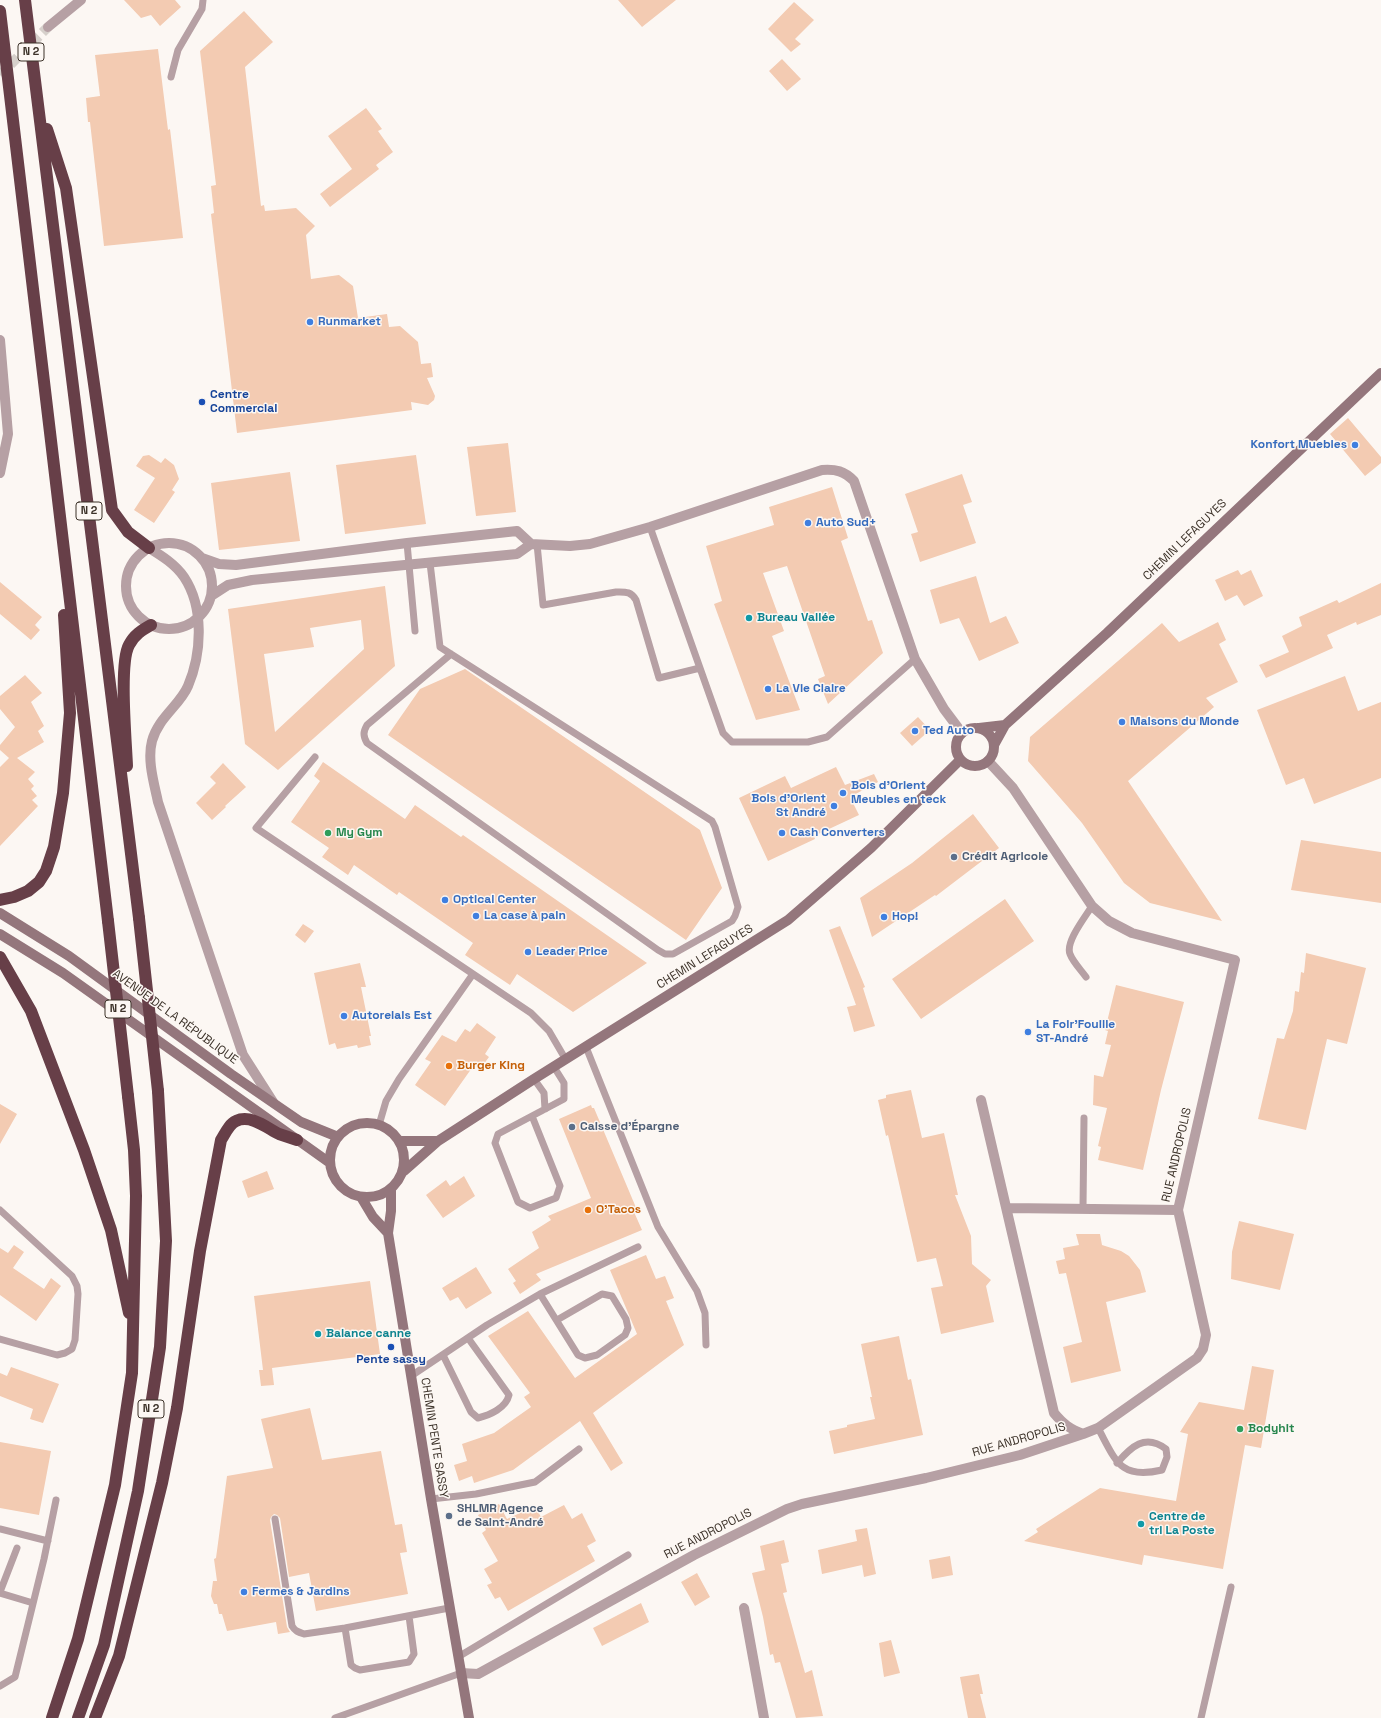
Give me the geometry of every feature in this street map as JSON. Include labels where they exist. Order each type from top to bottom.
[{"type":"highway","name":"N 2","points":[[25,0],[139,918],[158,1091],[166,1241],[160,1348],[138,1491],[104,1645],[78,1718]]},
{"type":"highway","name":"N 2","points":[[0,11],[108,921],[134,1150],[136,1196],[132,1373],[115,1485],[78,1639],[52,1718]]},
{"type":"highway","points":[[39,105],[66,188],[112,510],[128,532],[149,548]]},
{"type":"highway","points":[[0,900],[14,898],[28,891],[39,882],[46,871],[54,847],[63,793],[70,714],[57,492]]},
{"type":"highway","points":[[129,845],[124,666],[128,647],[134,637],[152,625]]},
{"type":"highway","points":[[0,956],[31,1011],[84,1150],[111,1230],[134,1332]]},
{"type":"highway","points":[[95,1718],[119,1656],[162,1483],[177,1408],[200,1251],[221,1140],[229,1127],[236,1121],[246,1120],[257,1121],[279,1134],[297,1140]]},
{"type":"main road","name":"CHEMIN LEFAGUYES","points":[[994,745],[1005,725],[1107,633],[1381,372]]},
{"type":"main road","points":[[979,728],[989,734],[994,745],[992,756],[988,761],[977,766],[965,764],[960,760],[956,749],[958,737],[962,733],[967,730],[979,728],[1005,725]]},
{"type":"main road","name":"CHEMIN LEFAGUYES","points":[[404,1171],[438,1141],[788,920],[871,848],[960,760]]},
{"type":"main road","name":"AVENUE DE LA RÉPUBLIQUE","points":[[0,913],[69,956],[301,1122],[338,1137]]},
{"type":"main road","points":[[0,934],[63,973],[330,1163]]},
{"type":"main road","points":[[361,1123],[379,1125],[387,1128],[400,1141],[405,1156],[404,1171],[398,1183],[391,1190],[377,1196],[361,1197],[346,1191],[335,1179],[330,1163],[332,1149],[338,1137],[344,1131],[361,1123]]},
{"type":"main road","points":[[400,1141],[438,1141]]},
{"type":"main road","name":"CHEMIN PENTE SASSY","points":[[391,1190],[391,1211],[388,1233],[468,1718]]},
{"type":"main road","points":[[361,1197],[373,1217],[388,1233]]},
{"type":"street","points":[[48,27],[81,0]]},
{"type":"street","points":[[0,340],[8,434],[0,473]]},
{"type":"street","points":[[211,596],[228,584],[252,580],[517,554],[534,544],[570,546],[590,544],[650,527],[822,470],[833,469],[845,472],[854,481],[915,659],[944,709],[962,733]]},
{"type":"street","points":[[202,558],[219,564],[236,565],[407,543],[517,531],[534,544]]},
{"type":"street","points":[[170,543],[192,549],[202,558],[209,570],[212,582],[211,596],[206,608],[197,619],[187,625],[175,629],[163,629],[140,618],[131,607],[126,595],[126,581],[130,568],[138,556],[156,545],[170,543]]},
{"type":"street","points":[[149,548],[168,560],[184,577],[193,596],[199,627],[197,656],[188,686],[158,726],[152,742],[151,773],[158,802],[243,1055],[273,1102]]},
{"type":"street","points":[[988,761],[1013,788],[1092,906]]},
{"type":"street","name":"RUE ANDROPOLIS","points":[[461,1673],[478,1674],[694,1555],[788,1509],[802,1504],[926,1478],[1020,1455],[1098,1428],[1197,1358],[1203,1349],[1206,1336],[1178,1210],[1234,960],[1132,933],[1108,921],[1092,906]]},
{"type":"street","points":[[981,1100],[1054,1413],[1071,1429],[1083,1434]]},
{"type":"street","points":[[1007,1208],[1178,1210]]},
{"type":"street","points":[[744,1608],[764,1718]]},
{"type":"lane","points":[[171,77],[178,50],[202,9],[203,0]]},
{"type":"lane","points":[[650,527],[724,733],[732,742],[808,742],[827,737],[915,659]]},
{"type":"lane","points":[[407,543],[415,631]]},
{"type":"lane","points":[[534,544],[543,605],[616,592],[633,594],[659,678],[700,668]]},
{"type":"lane","points":[[430,563],[440,647],[451,654],[712,821],[738,907],[732,921],[673,954],[665,954],[366,743],[364,731],[367,726],[451,654]]},
{"type":"lane","points":[[315,756],[256,828],[531,1013],[549,1031],[566,1060]]},
{"type":"lane","points":[[1086,977],[1070,954],[1069,949],[1071,940],[1092,906]]},
{"type":"lane","points":[[379,1125],[386,1101],[399,1079],[473,974]]},
{"type":"lane","points":[[586,1047],[658,1227],[697,1291],[705,1313],[706,1345]]},
{"type":"lane","points":[[532,1116],[560,1186],[556,1198],[530,1208],[518,1202],[495,1143],[498,1134],[564,1099],[564,1083],[554,1067]]},
{"type":"lane","points":[[534,1079],[544,1093],[545,1109]]},
{"type":"lane","points":[[1083,1208],[1084,1118]]},
{"type":"lane","points":[[0,1210],[72,1276],[78,1294],[75,1340],[72,1349],[65,1354],[57,1355],[0,1339]]},
{"type":"lane","points":[[411,1376],[468,1338],[540,1294],[638,1247]]},
{"type":"lane","points":[[540,1294],[578,1355],[586,1358],[597,1355],[625,1335],[628,1328],[626,1319],[612,1296],[602,1294],[557,1320]]},
{"type":"lane","points":[[443,1355],[471,1412],[478,1418],[490,1415],[508,1401],[509,1395],[468,1338]]},
{"type":"lane","points":[[1098,1428],[1117,1463],[1129,1471],[1146,1473],[1162,1470],[1167,1457],[1166,1449],[1157,1443],[1140,1443],[1130,1449],[1117,1463]]},
{"type":"lane","points":[[431,1499],[476,1494],[534,1482],[578,1449]]},
{"type":"lane","points":[[0,1686],[15,1677],[48,1541],[56,1500]]},
{"type":"lane","points":[[275,1519],[292,1626],[295,1630],[304,1634],[345,1628],[449,1608]]},
{"type":"lane","points":[[0,1529],[48,1541]]},
{"type":"lane","points":[[16,1548],[0,1592],[33,1603]]},
{"type":"lane","points":[[458,1657],[628,1555]]},
{"type":"lane","points":[[1201,1718],[1231,1587]]},
{"type":"lane","points":[[345,1628],[351,1664],[354,1668],[360,1670],[409,1662],[414,1654],[409,1616]]},
{"type":"lane","points":[[335,1718],[461,1673]]},
{"type":"building","points":[[124,0],[175,0],[181,7],[160,26],[151,15],[141,18]]},
{"type":"building","points":[[618,0],[676,0],[642,27]]},
{"type":"building","points":[[794,2],[814,20],[795,39],[801,44],[791,52],[768,29]]},
{"type":"building","name":"Runmarket","points":[[244,11],[273,42],[245,67],[261,206],[264,205],[265,211],[296,208],[315,226],[306,235],[311,279],[339,275],[353,286],[358,318],[387,314],[389,327],[400,326],[418,342],[421,364],[431,363],[433,377],[427,378],[435,396],[434,400],[428,405],[411,402],[412,410],[237,433],[211,214],[214,213],[211,186],[216,185],[200,51]]},
{"type":"building","points":[[158,49],[168,130],[170,129],[183,238],[104,246],[86,98],[100,96],[95,55]]},
{"type":"building","points":[[782,59],[801,79],[787,91],[769,71]]},
{"type":"building","points":[[366,108],[382,129],[378,131],[393,152],[376,165],[379,169],[330,207],[320,194],[352,169],[328,136]]},
{"type":"building","name":"Konfort Muebles","points":[[1348,418],[1381,457],[1381,463],[1365,476],[1330,434]]},
{"type":"building","points":[[508,443],[516,512],[476,516],[467,447]]},
{"type":"building","points":[[149,455],[161,463],[165,458],[174,465],[179,479],[172,490],[175,492],[154,523],[134,510],[155,478],[136,466],[143,456]]},
{"type":"building","points":[[416,455],[426,524],[345,534],[336,465]]},
{"type":"building","points":[[290,472],[300,541],[219,550],[211,483]]},
{"type":"building","points":[[962,474],[972,502],[963,505],[976,543],[920,562],[911,534],[918,532],[905,494]]},
{"type":"building","points":[[832,487],[848,538],[841,541],[868,621],[872,620],[883,653],[828,704],[818,679],[825,676],[787,566],[763,573],[784,631],[772,636],[800,710],[756,720],[714,604],[722,601],[706,546],[774,525],[769,507]]},
{"type":"building","points":[[1238,570],[1241,575],[1251,570],[1263,596],[1244,606],[1237,595],[1225,601],[1215,580]]},
{"type":"building","points":[[976,576],[990,623],[1006,616],[1019,643],[979,661],[959,618],[940,624],[930,590]]},
{"type":"building","points":[[0,582],[42,617],[35,625],[40,630],[31,640],[0,614]]},
{"type":"building","points":[[1381,583],[1381,615],[1357,625],[1356,622],[1327,635],[1333,648],[1266,678],[1259,665],[1289,652],[1282,636],[1302,626],[1299,617],[1337,600],[1339,603]]},
{"type":"building","points":[[385,586],[395,666],[278,770],[245,744],[228,609]],"holes":[[[361,620],[364,649],[275,732],[264,654],[314,647],[310,628]]]},
{"type":"building","name":"Maisons du Monde","points":[[1218,622],[1226,640],[1219,644],[1238,682],[1206,698],[1214,707],[1128,781],[1222,921],[1150,903],[1124,883],[1082,823],[1028,761],[1030,737],[1162,623],[1179,642]]},
{"type":"building","points":[[465,669],[700,830],[722,888],[686,940],[388,735],[420,689]]},
{"type":"building","points":[[25,675],[42,693],[31,702],[44,726],[38,731],[44,742],[17,758],[35,772],[28,779],[34,786],[31,789],[37,796],[32,800],[38,806],[0,846],[0,767],[9,758],[0,750],[0,745],[15,727],[0,709],[0,696]]},
{"type":"building","points":[[1345,676],[1358,711],[1381,702],[1381,778],[1314,804],[1304,778],[1286,785],[1257,710]]},
{"type":"building","name":"Ted Auto","points":[[918,717],[930,730],[912,746],[900,733]]},
{"type":"building","points":[[323,762],[405,819],[415,805],[461,837],[463,835],[647,963],[573,1012],[517,974],[510,985],[465,955],[473,943],[399,892],[397,895],[354,865],[348,875],[322,857],[329,848],[291,822],[320,781],[314,776]]},
{"type":"building","points":[[223,763],[246,787],[212,820],[196,803],[216,783],[210,777]]},
{"type":"building","points":[[836,767],[845,785],[874,774],[878,782],[850,797],[859,815],[814,836],[815,839],[768,861],[739,798],[785,776],[791,788]]},
{"type":"building","points":[[973,814],[999,848],[936,896],[935,895],[872,937],[860,898],[912,863]]},
{"type":"building","points":[[1301,840],[1381,852],[1381,903],[1291,890]]},
{"type":"building","points":[[1005,899],[1034,941],[921,1019],[892,979]]},
{"type":"building","points":[[303,924],[314,931],[305,943],[295,935]]},
{"type":"building","points":[[840,926],[865,987],[863,988],[875,1026],[854,1032],[847,1007],[856,1005],[829,930]]},
{"type":"building","points":[[1306,953],[1366,968],[1347,1044],[1327,1039],[1306,1130],[1258,1119],[1277,1038],[1284,1039],[1293,1011],[1295,991],[1299,992],[1301,972],[1304,973]]},
{"type":"building","points":[[360,963],[366,987],[361,987],[371,1036],[369,1036],[371,1045],[358,1048],[357,1045],[337,1049],[335,1043],[329,1045],[314,973]]},
{"type":"building","points":[[1116,985],[1184,1002],[1161,1090],[1143,1170],[1098,1160],[1101,1147],[1098,1146],[1107,1108],[1093,1105],[1094,1075],[1103,1077],[1111,1045],[1105,1044],[1108,1031],[1105,1030]]},
{"type":"building","points":[[477,1023],[496,1037],[485,1054],[489,1057],[480,1069],[474,1065],[445,1106],[415,1085],[431,1062],[425,1059],[442,1035],[456,1042],[465,1029],[470,1032]]},
{"type":"building","points":[[911,1090],[922,1138],[944,1133],[958,1195],[955,1195],[971,1236],[972,1264],[991,1280],[986,1286],[994,1322],[941,1334],[931,1288],[943,1286],[936,1258],[917,1262],[888,1135],[886,1136],[878,1100],[886,1098],[886,1095]]},
{"type":"building","points":[[0,1104],[17,1114],[0,1144]]},
{"type":"building","points":[[591,1105],[592,1108],[594,1108],[637,1210],[634,1212],[642,1230],[536,1274],[541,1280],[520,1294],[513,1283],[516,1281],[508,1269],[539,1248],[532,1232],[551,1220],[548,1216],[591,1198],[559,1119]]},
{"type":"building","points":[[267,1171],[274,1189],[248,1198],[242,1181]]},
{"type":"building","points":[[464,1176],[475,1196],[443,1218],[426,1195],[446,1180],[450,1186]]},
{"type":"building","points":[[1239,1221],[1294,1234],[1280,1290],[1231,1279],[1232,1252]]},
{"type":"building","points":[[1076,1234],[1100,1234],[1102,1245],[1121,1251],[1129,1256],[1140,1270],[1146,1292],[1106,1302],[1121,1371],[1071,1383],[1063,1347],[1082,1342],[1066,1273],[1059,1274],[1056,1261],[1065,1259],[1063,1248],[1079,1245]]},
{"type":"building","points":[[14,1245],[24,1252],[13,1268],[44,1289],[51,1278],[61,1286],[36,1321],[0,1295],[0,1248],[8,1253]]},
{"type":"building","points":[[646,1255],[656,1279],[665,1276],[674,1298],[666,1301],[684,1345],[593,1413],[623,1463],[611,1471],[580,1421],[513,1470],[474,1483],[472,1476],[459,1481],[454,1465],[467,1461],[462,1444],[494,1433],[531,1407],[524,1397],[530,1393],[488,1336],[528,1311],[575,1378],[637,1334],[610,1270]]},
{"type":"building","points":[[476,1267],[492,1293],[466,1309],[458,1297],[450,1301],[442,1288]]},
{"type":"building","name":"Balance canne","points":[[370,1281],[380,1354],[272,1368],[274,1385],[261,1386],[259,1370],[263,1370],[254,1296]]},
{"type":"building","points":[[899,1336],[908,1380],[911,1379],[923,1435],[834,1454],[829,1431],[847,1427],[847,1425],[875,1419],[861,1344]]},
{"type":"building","name":"Centre de tri La Poste","points":[[1252,1366],[1274,1370],[1261,1448],[1245,1445],[1223,1569],[1144,1555],[1142,1565],[1024,1541],[1038,1532],[1036,1529],[1100,1488],[1176,1501],[1188,1434],[1180,1432],[1199,1402],[1244,1410]]},
{"type":"building","points":[[11,1367],[59,1384],[43,1423],[30,1419],[33,1409],[0,1396],[0,1373],[7,1376]]},
{"type":"building","points":[[310,1408],[322,1460],[381,1451],[395,1525],[402,1524],[407,1552],[400,1553],[408,1594],[316,1611],[309,1573],[289,1577],[280,1518],[274,1514],[270,1520],[287,1627],[290,1632],[278,1634],[276,1622],[227,1631],[222,1614],[219,1614],[217,1604],[214,1604],[211,1596],[213,1581],[217,1581],[214,1559],[216,1558],[227,1476],[273,1468],[261,1419]]},
{"type":"building","points":[[0,1442],[51,1451],[39,1515],[0,1508]]},
{"type":"building","points":[[499,1504],[507,1519],[535,1506],[541,1517],[564,1505],[572,1519],[582,1513],[596,1541],[587,1546],[595,1561],[508,1611],[500,1597],[495,1599],[487,1585],[492,1583],[484,1569],[498,1561],[482,1533],[486,1530],[478,1515]]},
{"type":"building","points":[[867,1528],[876,1574],[864,1577],[862,1565],[822,1574],[818,1550],[857,1541],[855,1530]]},
{"type":"building","points":[[784,1540],[789,1562],[781,1564],[787,1592],[783,1593],[805,1673],[812,1670],[823,1716],[796,1718],[780,1662],[775,1663],[773,1654],[770,1655],[763,1617],[752,1573],[765,1570],[760,1546]]},
{"type":"building","points":[[950,1556],[953,1575],[932,1579],[929,1560]]},
{"type":"building","points":[[697,1573],[710,1597],[695,1606],[681,1582]]},
{"type":"building","points":[[641,1603],[649,1622],[602,1646],[593,1628]]},
{"type":"building","points":[[891,1640],[900,1673],[884,1677],[879,1643]]},
{"type":"building","points":[[979,1674],[983,1694],[980,1694],[986,1718],[968,1718],[960,1677]]},
{"type":"tunnel","points":[[0,75],[48,27]]},
{"type":"place","name":"Runmarket","points":[[310,322]]},
{"type":"place","name":"Centre Commercial","points":[[202,402]]},
{"type":"place","name":"Konfort Muebles","points":[[1355,445]]},
{"type":"place","name":"Auto Sud+","points":[[808,523]]},
{"type":"place","name":"Bureau Vallée","points":[[749,618]]},
{"type":"place","name":"La Vie Claire","points":[[768,689]]},
{"type":"place","name":"Maisons du Monde","points":[[1122,722]]},
{"type":"place","name":"Ted Auto","points":[[915,731]]},
{"type":"place","name":"Bois d'Orient Meubles en teck","points":[[843,793]]},
{"type":"place","name":"Bois d'Orient St André","points":[[834,806]]},
{"type":"place","name":"My Gym","points":[[328,833]]},
{"type":"place","name":"Cash Converters","points":[[782,833]]},
{"type":"place","name":"Crédit Agricole","points":[[954,857]]},
{"type":"place","name":"Optical Center","points":[[445,900]]},
{"type":"place","name":"La case à pain","points":[[476,916]]},
{"type":"place","name":"Hop!","points":[[884,917]]},
{"type":"place","name":"Leader Price","points":[[528,952]]},
{"type":"place","name":"Autorelais Est","points":[[344,1016]]},
{"type":"place","name":"La Foir'Fouille ST-André","points":[[1028,1032]]},
{"type":"place","name":"Burger King","points":[[449,1066]]},
{"type":"place","name":"Caisse d'Épargne","points":[[572,1127]]},
{"type":"place","name":"O'Tacos","points":[[588,1210]]},
{"type":"place","name":"Balance canne","points":[[318,1334]]},
{"type":"place","name":"Pente sassy","points":[[391,1347]]},
{"type":"place","name":"Bodyhit","points":[[1240,1429]]},
{"type":"place","name":"SHLMR Agence de Saint-André","points":[[449,1516]]},
{"type":"place","name":"Centre de tri La Poste","points":[[1141,1524]]},
{"type":"place","name":"Fermes & Jardins","points":[[244,1592]]}]
